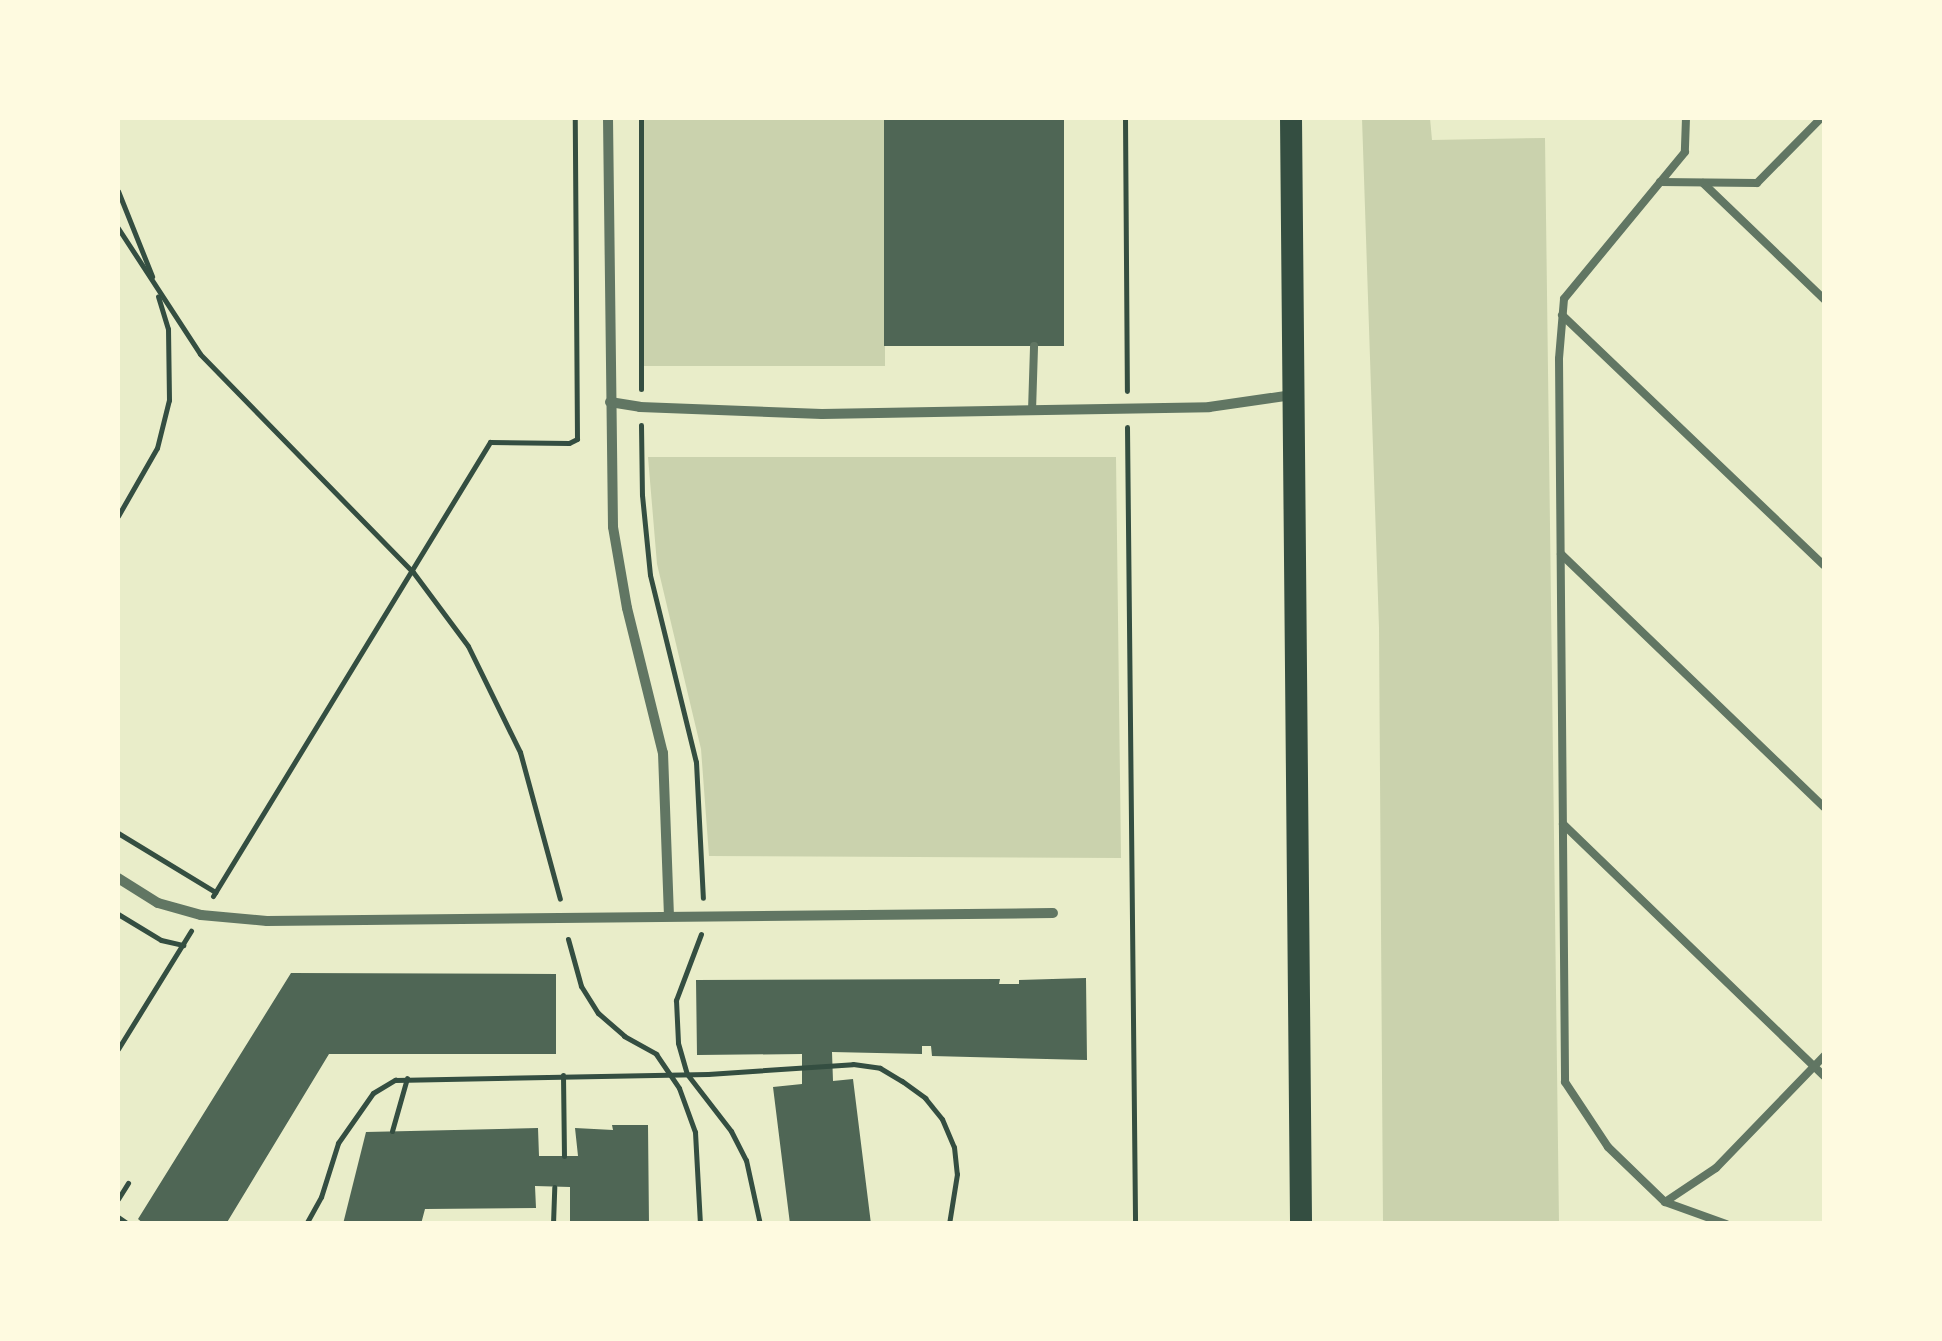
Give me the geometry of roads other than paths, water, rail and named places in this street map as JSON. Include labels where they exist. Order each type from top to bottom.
[{"type":"main road","points":[[1291,118],[1301,1224]]},
{"type":"street","points":[[608,118],[612,526],[626,608],[662,753],[669,914]]},
{"type":"street","points":[[610,402],[640,407],[822,414],[1209,407],[1294,395]]},
{"type":"street","points":[[118,878],[158,903],[201,915],[267,921],[1053,912]]},
{"type":"lane","points":[[1686,118],[1685,152],[1564,299],[1562,314],[1565,1082],[1608,1147],[1665,1202],[1726,1224]]},
{"type":"lane","points":[[1660,182],[1757,184],[1821,118]]},
{"type":"lane","points":[[1703,182],[1824,300]]},
{"type":"lane","points":[[1562,314],[1824,565]]},
{"type":"lane","points":[[1032,411],[1034,346]]},
{"type":"lane","points":[[1560,553],[1824,807]]},
{"type":"lane","points":[[1563,824],[1824,1076]]},
{"type":"lane","points":[[1665,1202],[1716,1168],[1824,1056]]}]
